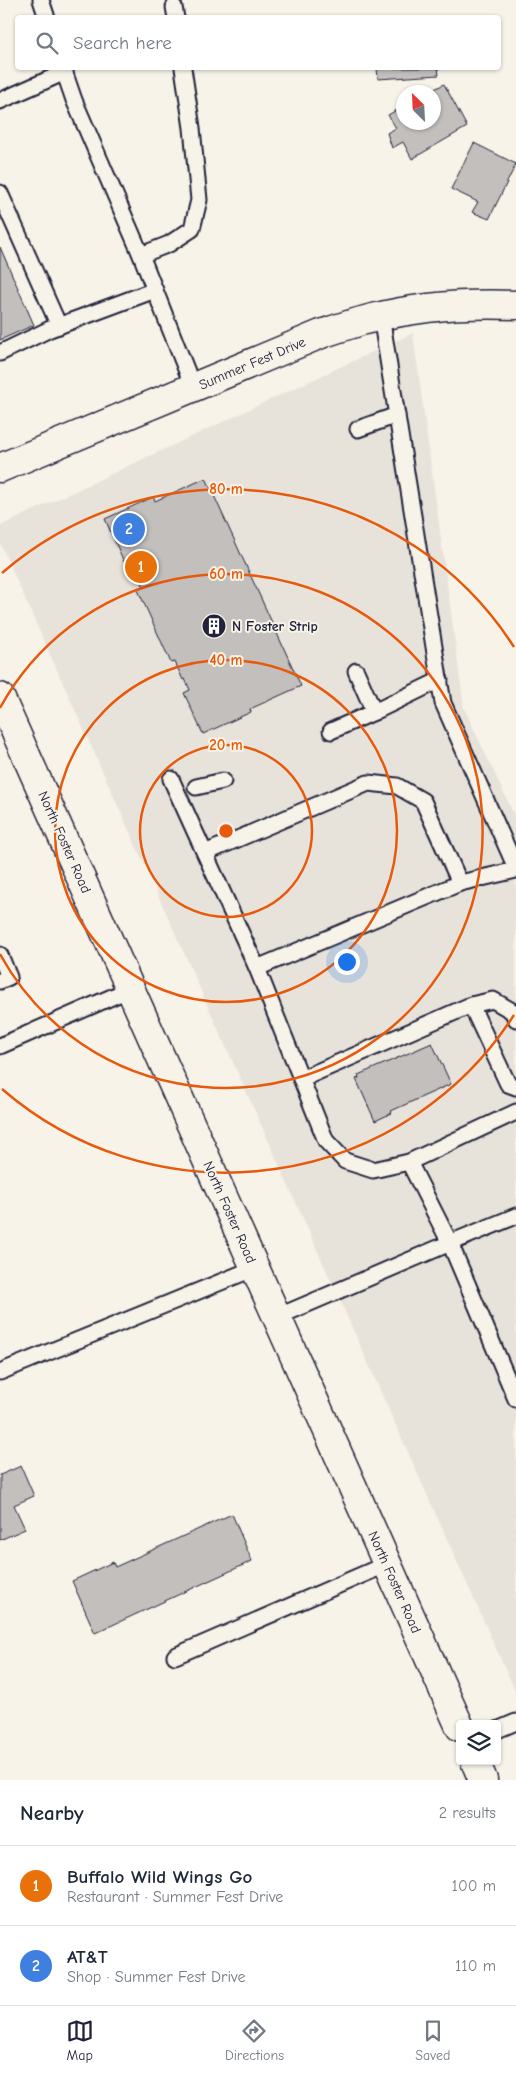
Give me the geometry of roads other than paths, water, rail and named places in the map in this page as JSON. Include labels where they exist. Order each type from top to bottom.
[{"type":"main road","name":"Summer Fest Drive","points":[[0,468],[321,334],[381,316],[427,308],[482,303],[516,305]]},
{"type":"main road","name":"North Foster Road","points":[[2,705],[457,1720]]},
{"type":"main road","points":[[477,1765],[483,1780]]},
{"type":"lane","points":[[41,0],[46,15]]},
{"type":"lane","points":[[0,101],[64,70],[74,100],[141,255],[193,387]]},
{"type":"lane","points":[[141,255],[169,244],[192,230],[199,200],[192,128],[183,70]]},
{"type":"lane","points":[[0,192],[59,326]]},
{"type":"lane","points":[[0,352],[59,326],[155,290]]},
{"type":"lane","points":[[257,968],[460,883],[516,869],[443,703],[381,316]]},
{"type":"lane","points":[[358,429],[397,415]]},
{"type":"lane","points":[[356,671],[374,712]]},
{"type":"lane","points":[[331,731],[440,680]]},
{"type":"lane","points":[[172,779],[257,968],[326,1141],[345,1161],[373,1170],[410,1162],[516,1112]]},
{"type":"lane","points":[[196,787],[223,781]]},
{"type":"lane","points":[[205,853],[368,783],[397,786],[423,801],[460,883]]},
{"type":"lane","points":[[0,955],[9,977],[0,982]]},
{"type":"lane","points":[[0,1046],[130,989]]},
{"type":"lane","points":[[301,1078],[471,1005],[493,1000],[512,1011],[516,1019]]},
{"type":"lane","points":[[471,1005],[508,1084],[516,1087]]},
{"type":"lane","points":[[410,1162],[450,1243],[516,1399]]},
{"type":"lane","points":[[277,1317],[516,1216]]},
{"type":"lane","points":[[0,1372],[255,1268]]},
{"type":"lane","points":[[175,1656],[387,1564]]},
{"type":"lane","points":[[501,1728],[516,1722]]},
{"type":"place","name":"AT&T","points":[[129,529]]},
{"type":"place","name":"Buffalo Wild Wings Go","points":[[141,567]]},
{"type":"place","name":"N Foster Strip","points":[[214,626]]}]
